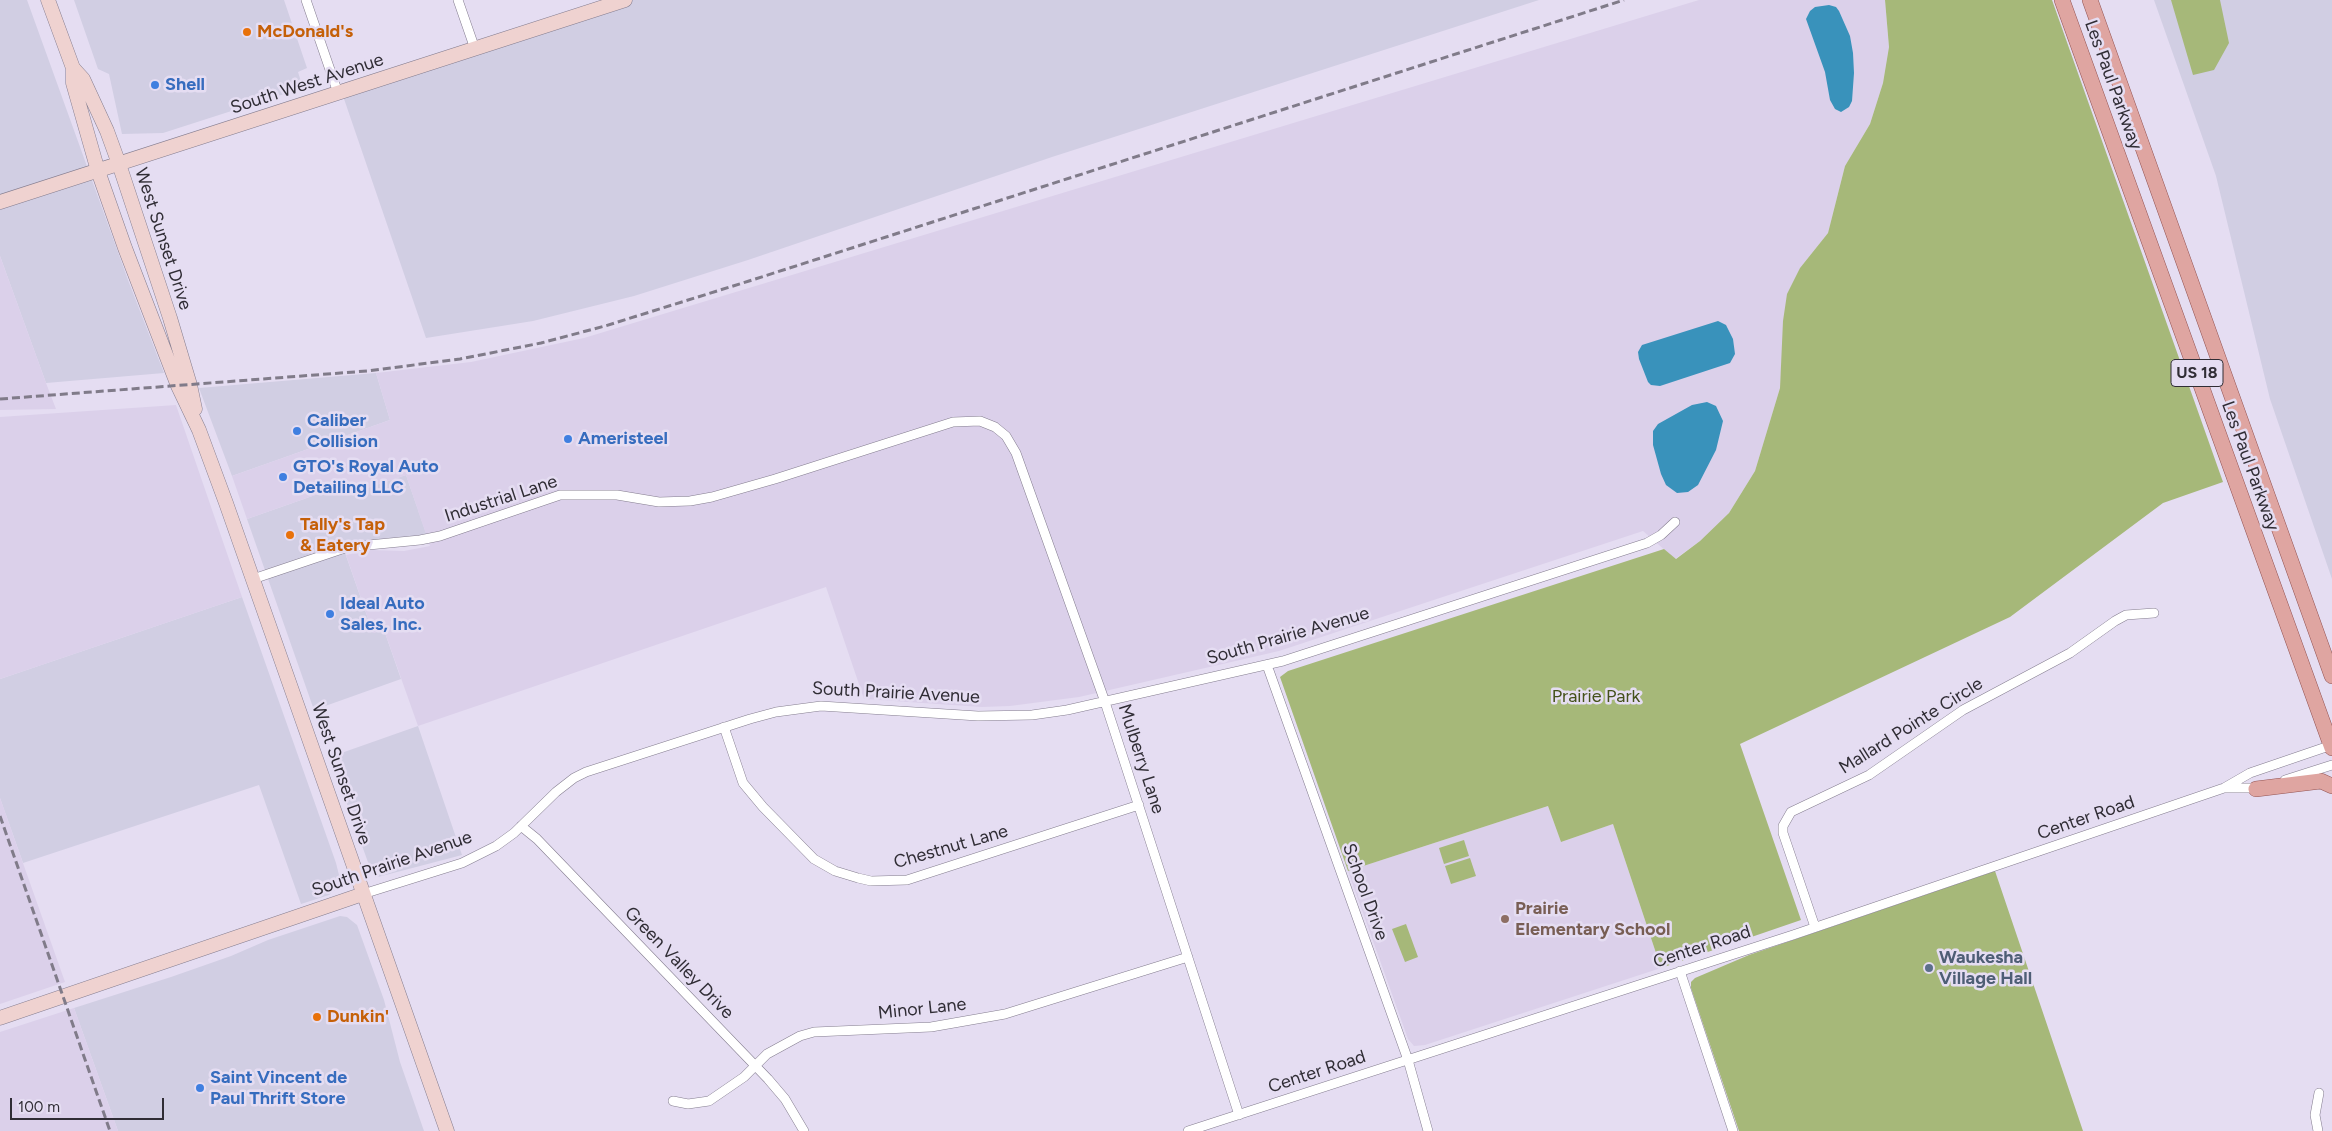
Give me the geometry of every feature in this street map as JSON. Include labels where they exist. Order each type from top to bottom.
[{"type":"main road","name":"West Sunset Drive","points":[[48,0],[72,68],[73,83],[98,171],[178,386],[199,430],[447,1131]]},
{"type":"main road","name":"Les Paul Parkway","points":[[2062,0],[2332,746]]},
{"type":"main road","name":"Les Paul Parkway","points":[[2090,0],[2332,676]]},
{"type":"main road","name":"South West Avenue","points":[[0,202],[618,1]]},
{"type":"main road","name":"West Sunset Drive","points":[[72,68],[83,80],[107,131],[119,164],[175,335],[190,385],[199,430]]},
{"type":"main road","points":[[2265,561],[2293,616],[2332,727]]},
{"type":"main road","points":[[2256,790],[2321,781],[2332,786]]},
{"type":"main road","name":"South Prairie Avenue","points":[[0,1018],[363,894]]},
{"type":"street","points":[[306,0],[338,93]]},
{"type":"street","points":[[458,0],[475,49]]},
{"type":"street","name":"Industrial Lane","points":[[253,579],[348,547],[420,540],[440,536],[560,495],[610,494],[659,502],[690,501],[712,497],[816,466],[953,422],[973,420],[991,425]]},
{"type":"street","name":"Mulberry Lane","points":[[991,425],[1006,436],[1016,453],[1106,702],[1239,1115]]},
{"type":"street","name":"South Prairie Avenue","points":[[363,894],[462,863],[496,846],[521,826],[556,792],[574,778],[586,772],[776,712],[806,707],[835,707],[968,716],[1009,716],[1048,713],[1106,702],[1267,665],[1647,543],[1661,535],[1675,522]]},
{"type":"street","name":"Mallard Pointe Circle","points":[[1815,927],[1783,833],[1783,826],[1791,812],[1869,776],[1963,710],[2070,653],[2115,620],[2126,614],[2154,612]]},
{"type":"street","name":"School Drive","points":[[1267,665],[1408,1060],[1428,1131]]},
{"type":"street","name":"Chestnut Lane","points":[[724,727],[743,783],[762,807],[814,859],[834,871],[858,878],[879,881],[906,880],[1139,805]]},
{"type":"street","name":"Center Road","points":[[1188,1131],[1815,927],[2224,788],[2250,773],[2332,746]]},
{"type":"street","name":"Center Road","points":[[2224,788],[2256,790],[2332,764]]},
{"type":"street","name":"Green Valley Drive","points":[[521,826],[543,846],[755,1066],[785,1099],[804,1131]]},
{"type":"street","name":"Minor Lane","points":[[673,1101],[688,1104],[709,1101],[744,1077],[767,1054],[793,1039],[814,1032],[931,1026],[1005,1014],[1188,957]]},
{"type":"street","points":[[1680,971],[1733,1131]]},
{"type":"street","points":[[2318,1131],[2314,1115],[2319,1093]]},
{"type":"shaded area","points":[[0,0],[27,0],[128,280],[164,373],[46,383],[0,256]]},
{"type":"shaded area","points":[[74,0],[284,0],[307,68],[298,72],[303,88],[163,133],[122,134],[109,74],[98,69]]},
{"type":"shaded area","points":[[630,0],[1539,0],[1052,157],[748,260],[634,296],[533,321],[426,338],[342,93]]},
{"type":"shaded area","points":[[1699,0],[1885,0],[1889,47],[1883,83],[1870,124],[1845,166],[1828,233],[1800,268],[1782,358],[1780,388],[1755,471],[1729,513],[1700,541],[1675,559],[1643,531],[1279,651],[1079,697],[1010,706],[982,707],[864,699],[826,587],[418,726],[384,630],[373,633],[346,555],[370,550],[404,551],[430,546],[406,475],[349,494],[318,494],[247,519],[232,476],[390,420],[376,373],[471,362],[584,338]]},
{"type":"shaded area","points":[[2154,0],[2332,0],[2332,579],[2270,399],[2216,176]]},
{"type":"shaded area","points":[[0,256],[46,383],[56,409],[0,410]]},
{"type":"shaded area","points":[[376,373],[390,420],[232,476],[199,388]]},
{"type":"shaded area","points":[[176,405],[242,597],[0,679],[0,417]]},
{"type":"shaded area","points":[[406,475],[427,536],[343,547],[373,633],[384,630],[401,679],[314,710],[247,519],[318,494],[349,494]]},
{"type":"shaded area","points":[[242,597],[336,863],[339,875],[335,890],[329,895],[301,904],[259,785],[23,863],[0,798],[0,679]]},
{"type":"shaded area","points":[[418,726],[462,855],[378,877],[369,865],[330,757]]},
{"type":"shaded area","points":[[0,798],[65,982],[0,1004]]},
{"type":"shaded area","name":"Prairie Elementary School","points":[[1548,806],[1561,842],[1613,824],[1661,968],[1425,1045],[1414,1046],[1408,1039],[1348,871]]},
{"type":"shaded area","points":[[340,916],[347,917],[357,925],[384,1000],[400,1062],[424,1131],[118,1131],[74,1008],[171,977],[231,956],[268,940]]},
{"type":"shaded area","points":[[74,1008],[118,1131],[0,1131],[0,1032]]},
{"type":"green space","name":"Prairie Park","points":[[1885,0],[2052,0],[2223,482],[2163,503],[2010,617],[1740,744],[1801,920],[1661,968],[1613,824],[1561,842],[1548,806],[1348,871],[1280,677],[1288,671],[1664,549],[1676,559],[1700,541],[1729,513],[1755,471],[1780,388],[1783,321],[1787,294],[1800,268],[1828,233],[1845,166],[1870,124],[1883,83],[1889,47]]},
{"type":"green space","points":[[2171,0],[2220,0],[2229,43],[2214,70],[2193,75]]},
{"type":"green space","points":[[1464,840],[1469,856],[1444,864],[1439,848]]},
{"type":"green space","points":[[1470,858],[1476,876],[1451,884],[1445,866]]},
{"type":"green space","points":[[1995,871],[2083,1131],[1739,1131],[1691,988],[1691,982],[1695,978],[1749,955]]},
{"type":"green space","points":[[1406,924],[1418,957],[1405,962],[1392,929]]},
{"type":"water","points":[[1829,5],[1836,7],[1839,11],[1850,36],[1853,53],[1852,101],[1849,107],[1841,112],[1835,109],[1830,100],[1825,72],[1806,19],[1810,11],[1815,7]]},
{"type":"water","points":[[1718,321],[1726,325],[1733,339],[1735,354],[1730,363],[1660,386],[1651,385],[1648,382],[1639,359],[1638,352],[1642,345]]},
{"type":"water","points":[[1707,402],[1716,406],[1723,421],[1716,450],[1698,485],[1688,492],[1677,493],[1666,485],[1661,474],[1653,445],[1653,431],[1658,424],[1692,405]]},
{"type":"railway","points":[[0,399],[367,371],[460,359],[541,343],[605,326],[749,281],[1624,0]]},
{"type":"railway","points":[[0,816],[110,1131]]},
{"type":"place","name":"McDonald's","points":[[247,32]]},
{"type":"place","name":"Shell","points":[[155,85]]},
{"type":"place","name":"Caliber Collision","points":[[297,431]]},
{"type":"place","name":"Ameristeel","points":[[568,439]]},
{"type":"place","name":"GTO's Royal Auto Detailing LLC","points":[[283,477]]},
{"type":"place","name":"Tally's Tap & Eatery","points":[[290,535]]},
{"type":"place","name":"Ideal Auto Sales, Inc.","points":[[330,614]]},
{"type":"place","name":"Prairie Elementary School","points":[[1505,919]]},
{"type":"place","name":"Waukesha Village Hall","points":[[1929,968]]},
{"type":"place","name":"Dunkin'","points":[[317,1017]]},
{"type":"place","name":"Saint Vincent de Paul Thrift Store","points":[[200,1088]]}]
